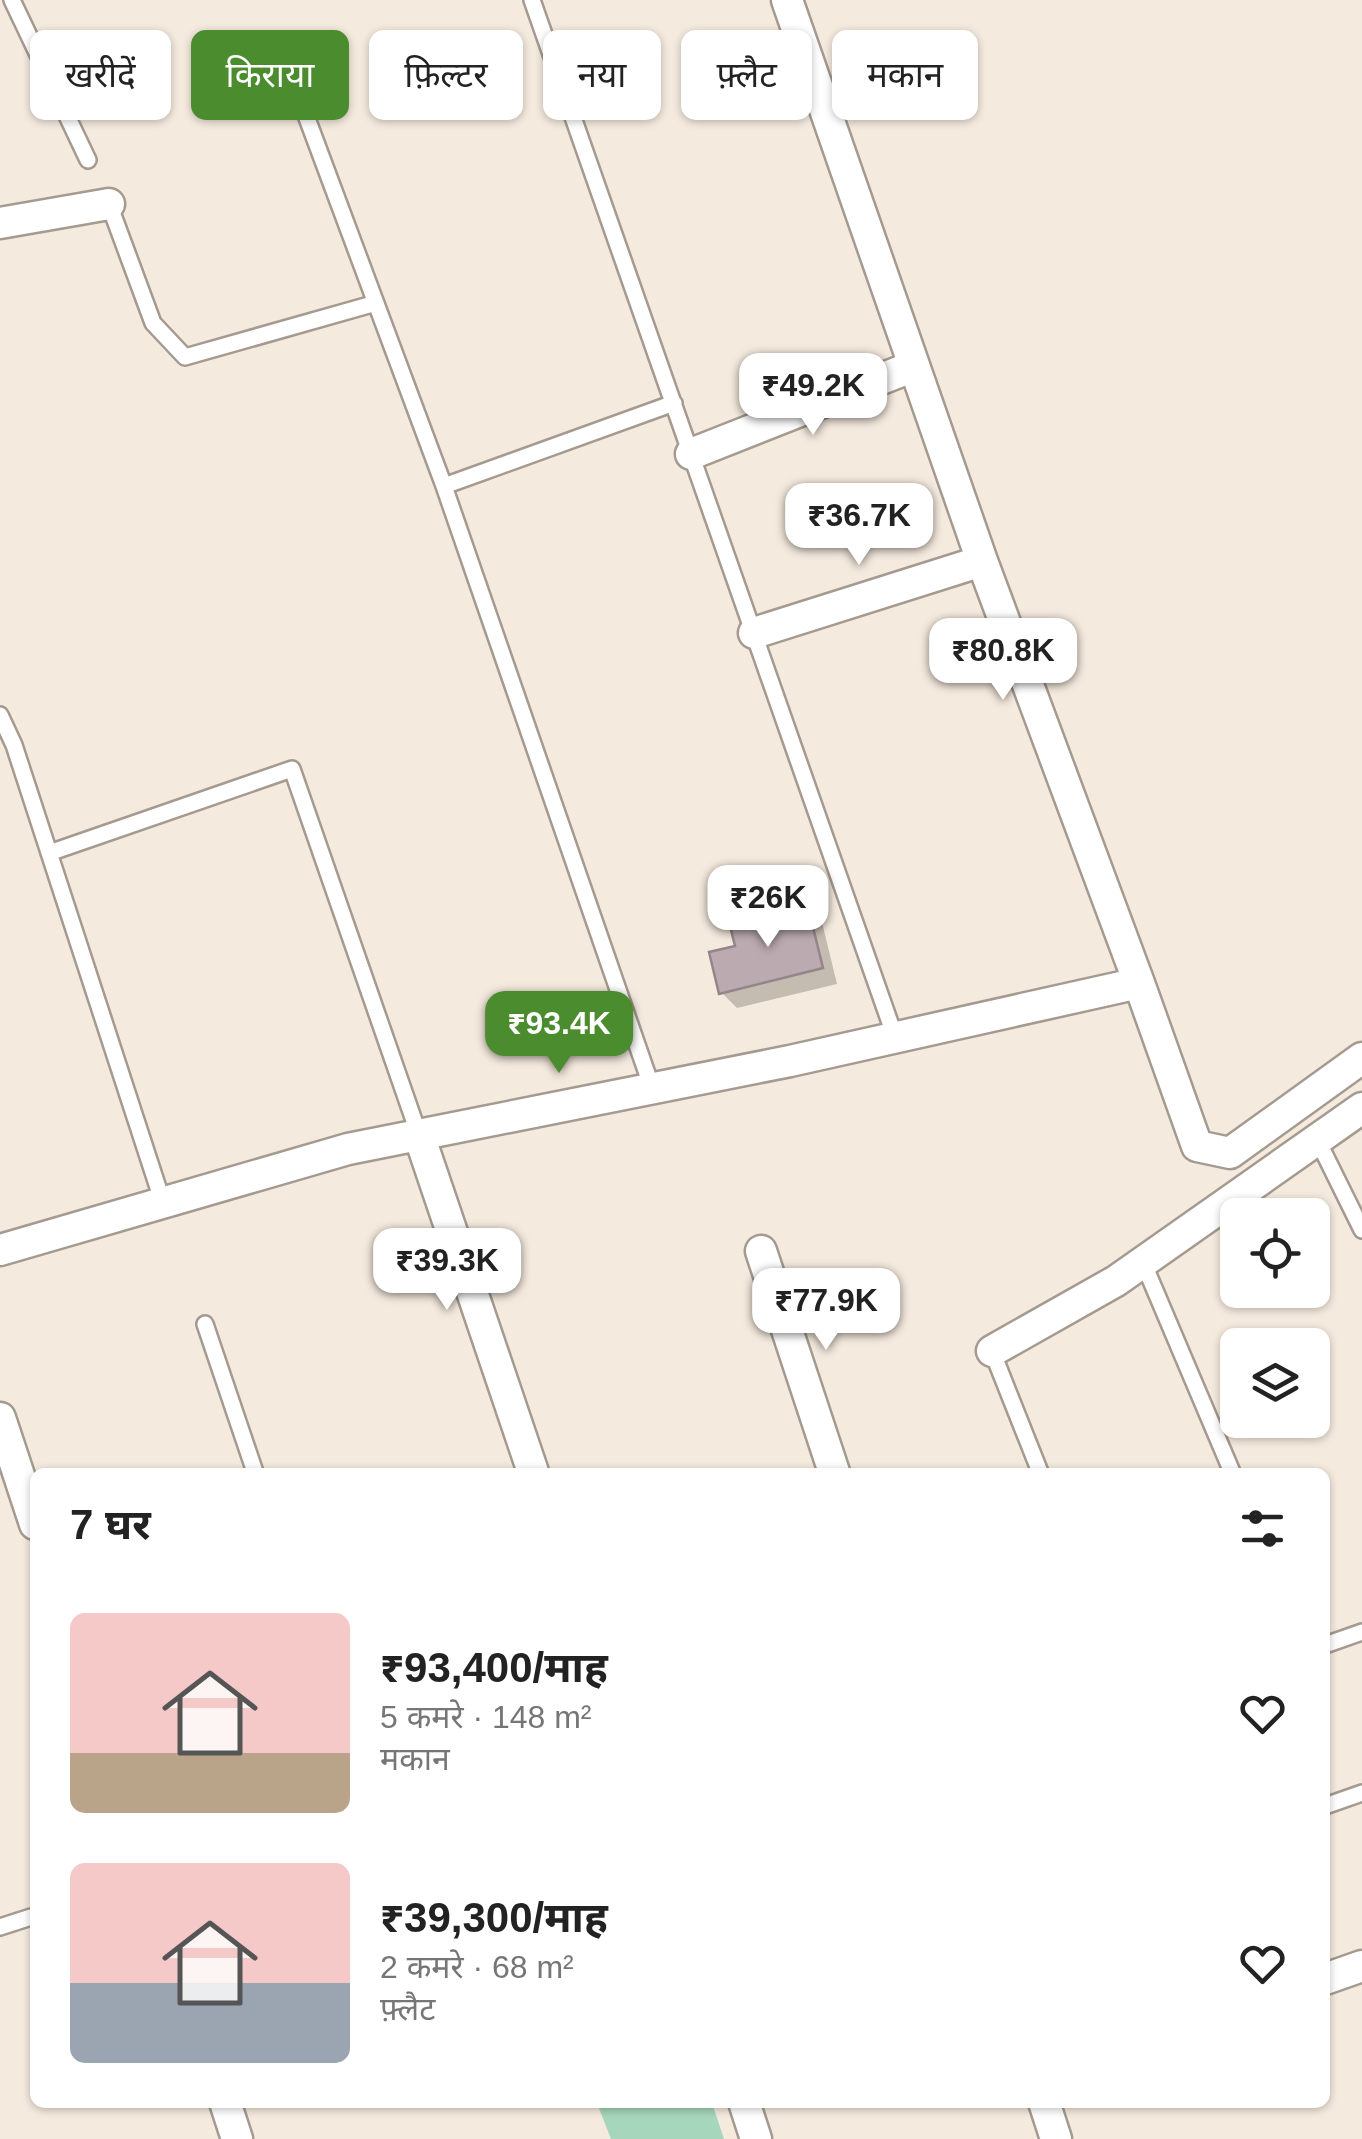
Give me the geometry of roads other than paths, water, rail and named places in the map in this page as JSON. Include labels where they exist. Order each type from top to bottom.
[{"type":"street","points":[[787,0],[982,561],[1197,1146],[1230,1153],[1362,1058]]},
{"type":"street","points":[[0,223],[109,204]]},
{"type":"street","points":[[691,454],[914,366]]},
{"type":"street","points":[[754,633],[982,561]]},
{"type":"street","points":[[0,1250],[348,1149],[1139,983]]},
{"type":"street","points":[[992,1351],[1116,1281],[1362,1108]]},
{"type":"street","points":[[419,1135],[532,1468]]},
{"type":"street","points":[[761,1252],[833,1468]]},
{"type":"street","points":[[0,1418],[30,1509]]},
{"type":"street","points":[[1330,1977],[1362,1966]]},
{"type":"street","points":[[227,2108],[237,2139]]},
{"type":"street","points":[[746,2108],[756,2139]]},
{"type":"street","points":[[1046,2108],[1056,2139]]},
{"type":"lane","points":[[12,0],[88,160]]},
{"type":"lane","points":[[532,0],[895,1037]]},
{"type":"lane","points":[[308,120],[444,486],[652,1088]]},
{"type":"lane","points":[[109,204],[153,323],[186,357],[376,303]]},
{"type":"lane","points":[[444,486],[674,403]]},
{"type":"lane","points":[[0,715],[14,745],[163,1203]]},
{"type":"lane","points":[[49,853],[292,769],[419,1135]]},
{"type":"lane","points":[[1317,1139],[1362,1230]]},
{"type":"lane","points":[[1142,1262],[1230,1468]]},
{"type":"lane","points":[[205,1324],[254,1468]]},
{"type":"lane","points":[[992,1351],[1038,1468]]},
{"type":"lane","points":[[1330,1642],[1362,1632]]},
{"type":"lane","points":[[1330,1804],[1362,1793]]},
{"type":"lane","points":[[0,1927],[30,1917]]}]
